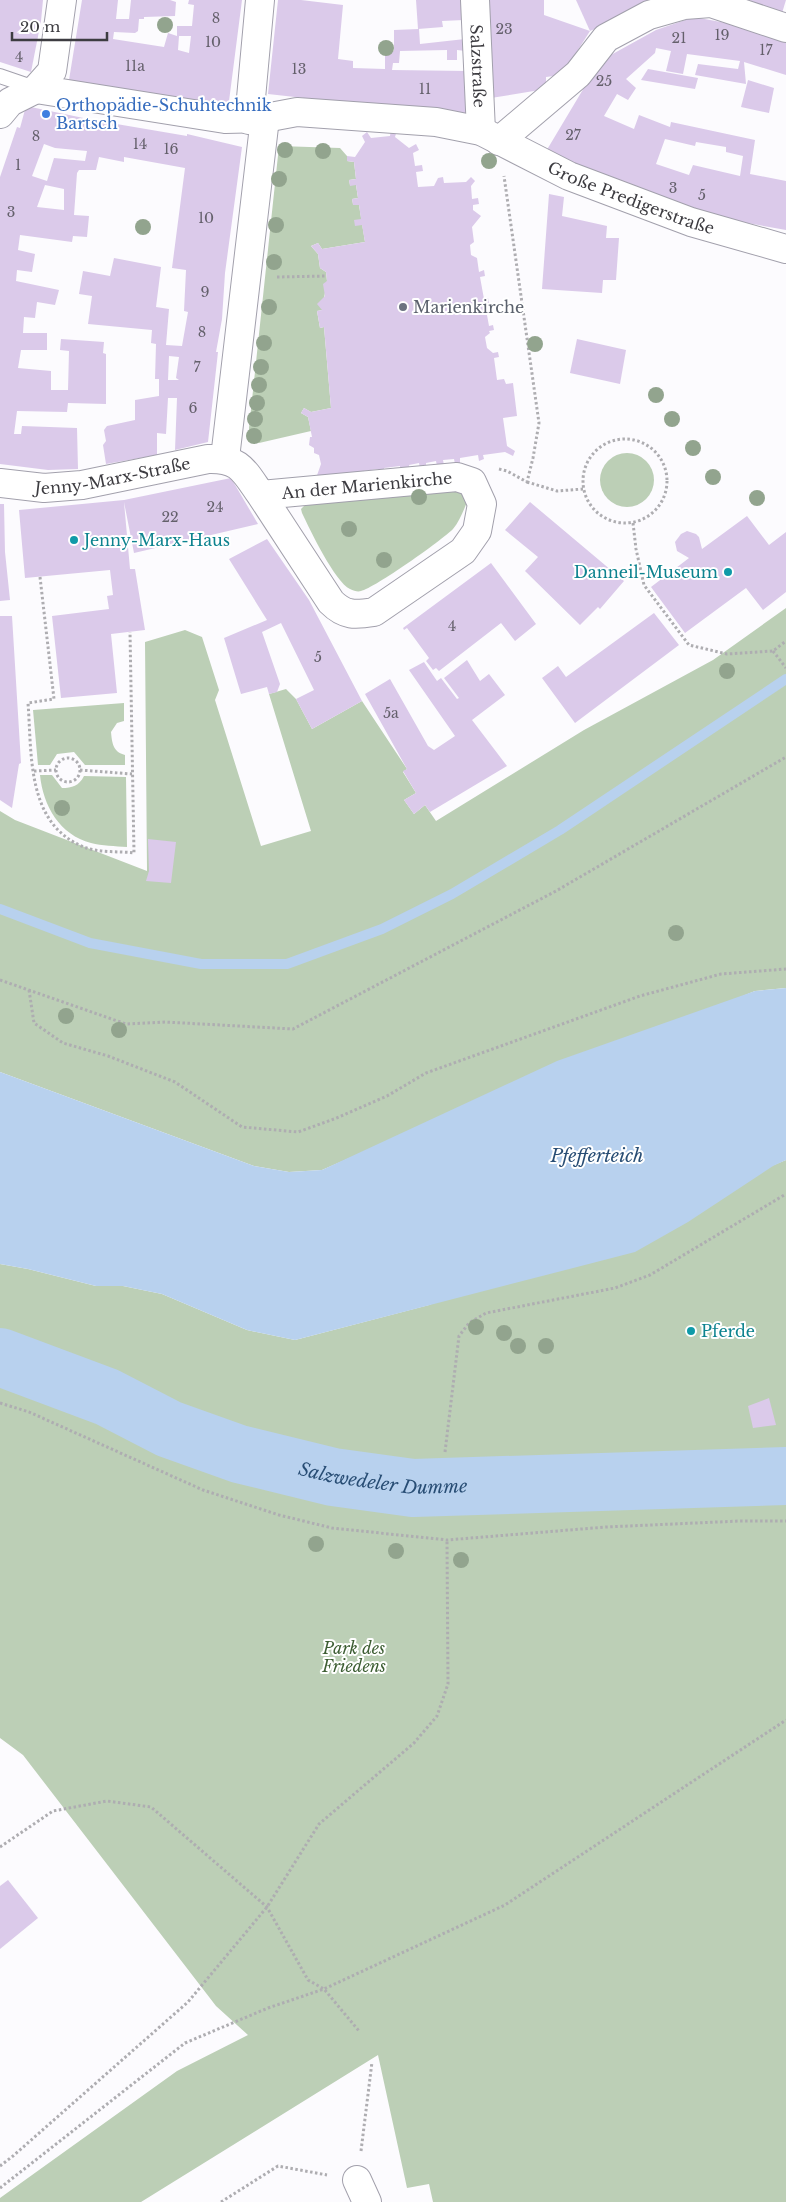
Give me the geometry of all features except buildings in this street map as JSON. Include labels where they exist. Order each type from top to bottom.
[{"type":"street","points":[[0,114],[10,102],[36,89],[52,71],[62,0]]},
{"type":"street","points":[[225,458],[245,277],[257,119],[260,0]]},
{"type":"street","name":"Salzstraße","points":[[475,0],[490,136]]},
{"type":"street","points":[[36,89],[225,119],[257,119],[297,112],[436,122],[490,136],[578,74],[606,38],[649,15],[684,5],[712,2],[786,28]]},
{"type":"street","name":"Große Predigerstraße","points":[[490,136],[569,176],[691,222],[786,248]]},
{"type":"street","name":"Jenny-Marx-Straße","points":[[0,483],[44,488],[82,485],[208,459],[225,458]]},
{"type":"street","name":"An der Marienkirche","points":[[225,458],[238,465],[261,495],[331,602],[341,612],[357,615],[374,612],[463,551],[477,531],[482,504],[472,482],[456,476],[261,495]]},
{"type":"lane","points":[[0,76],[36,89]]},
{"type":"path","points":[[490,136],[539,424],[527,482]]},
{"type":"path","points":[[245,277],[326,276]]},
{"type":"path","points":[[623,439],[642,442],[654,450],[662,460],[667,474],[667,489],[664,499],[655,511],[644,520],[633,523],[618,523],[604,518],[588,503],[583,489],[583,474],[588,460],[596,450],[608,442],[623,439]]},
{"type":"path","points":[[456,476],[489,467],[507,471],[527,482],[557,491],[583,489]]},
{"type":"path","points":[[633,523],[636,549],[644,585],[689,645],[727,654],[773,651],[786,641]]},
{"type":"path","points":[[40,577],[54,699],[28,703],[38,800],[48,817],[68,838],[86,848],[134,853],[130,632]]},
{"type":"path","points":[[773,651],[786,668]]},
{"type":"path","points":[[0,980],[126,1024],[165,1022],[293,1029],[556,892],[786,757]]},
{"type":"path","points":[[68,758],[76,761],[80,770],[77,778],[70,782],[61,780],[56,770],[59,762],[68,758]]},
{"type":"path","points":[[34,771],[56,770]]},
{"type":"path","points":[[80,770],[132,774]]},
{"type":"path","points":[[29,990],[34,1023],[63,1043],[108,1056],[175,1082],[242,1127],[298,1132],[387,1096],[426,1073],[640,996],[721,974],[786,969]]},
{"type":"path","points":[[445,1452],[459,1336],[469,1324],[486,1313],[615,1288],[650,1275],[786,1194]]},
{"type":"path","points":[[0,1403],[29,1412],[234,1502],[332,1528],[448,1540],[606,1527],[740,1521],[786,1521]]},
{"type":"path","points":[[0,2166],[188,2002],[268,1907],[319,1824],[414,1743],[437,1716],[448,1684],[448,1540]]},
{"type":"path","points":[[0,2188],[185,2043],[268,2008],[324,1989],[505,1905],[786,1720]]},
{"type":"path","points":[[0,1848],[53,1811],[107,1801],[151,1807],[268,1907],[308,1980],[324,1989],[359,2032]]},
{"type":"path","points":[[221,2202],[278,2166],[362,2191],[372,2062]]},
{"type":"green space","points":[[279,146],[340,148],[347,156],[347,161],[354,162],[356,179],[349,180],[350,185],[356,185],[358,198],[352,199],[353,204],[359,205],[365,242],[322,249],[318,243],[311,246],[318,254],[320,268],[326,272],[327,281],[322,310],[317,311],[320,328],[324,327],[331,408],[311,412],[304,408],[301,413],[308,417],[311,431],[259,443],[251,438],[249,428]]},
{"type":"green space","points":[[627,453],[637,455],[646,461],[652,470],[654,480],[652,490],[646,499],[637,505],[627,507],[617,505],[608,499],[602,490],[600,480],[602,470],[608,461],[617,455]]},
{"type":"green space","points":[[459,485],[467,502],[453,529],[423,553],[393,573],[369,588],[360,591],[350,589],[337,577],[317,543],[301,509],[305,505],[316,503]]},
{"type":"green space","points":[[786,608],[786,988],[755,991],[393,1139],[322,1170],[289,1172],[254,1166],[0,1072],[0,811],[15,820],[147,871],[145,642],[185,630],[202,637],[219,690],[215,700],[261,846],[311,831],[269,694],[286,689],[296,699],[312,729],[362,701],[407,769],[403,772],[416,793],[404,800],[414,814],[425,805],[436,821],[584,730],[713,660]]},
{"type":"green space","points":[[124,703],[124,721],[117,723],[111,732],[116,749],[125,755],[125,765],[85,765],[74,752],[57,754],[50,765],[38,765],[33,710]]},
{"type":"green space","points":[[40,775],[52,775],[62,788],[75,786],[84,776],[126,777],[127,847],[91,843],[70,833],[55,818],[49,808]]},
{"type":"green space","name":"Park des Friedens","points":[[786,1160],[786,2202],[433,2202],[429,2184],[407,2188],[378,2055],[141,2202],[0,2202],[0,2198],[177,2071],[248,2035],[216,2006],[23,1755],[0,1738],[0,1264],[96,1286],[123,1286],[162,1294],[247,1330],[295,1340],[429,1305]]},
{"type":"water","name":"Pfefferteich","points":[[786,988],[786,1160],[773,1166],[688,1222],[635,1252],[295,1340],[247,1330],[162,1294],[123,1286],[96,1286],[0,1264],[0,1072],[254,1166],[289,1172],[322,1170],[557,1061],[755,991]]},
{"type":"waterway","points":[[0,909],[90,943],[201,964],[287,964],[382,929],[452,894],[560,830],[786,679]]},
{"type":"waterway","name":"Salzwedeler Dumme","points":[[0,1357],[107,1397],[169,1429],[239,1454],[333,1477],[413,1488],[786,1476]]},
{"type":"place","name":"Orthopädie-Schuhtechnik Bartsch","points":[[46,114]]},
{"type":"place","name":"Marienkirche","points":[[403,307]]},
{"type":"place","name":"Jenny-Marx-Haus","points":[[74,540]]},
{"type":"place","name":"Danneil-Museum","points":[[728,572]]},
{"type":"place","name":"Pferde","points":[[691,1331]]}]
